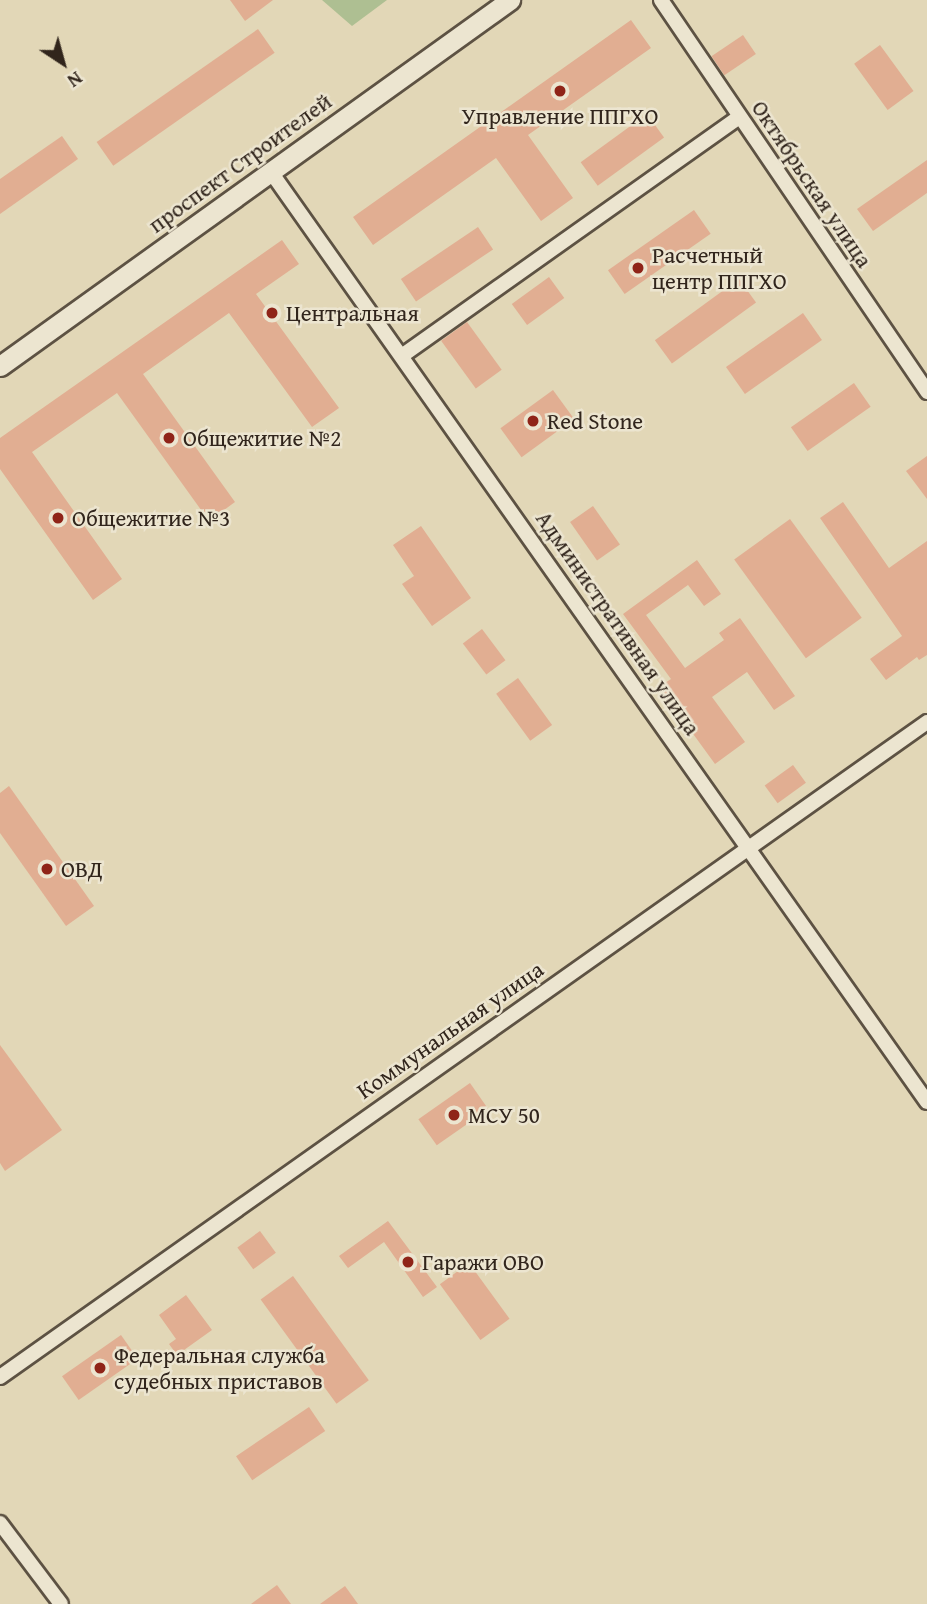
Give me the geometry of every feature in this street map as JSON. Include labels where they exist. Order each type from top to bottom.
[{"type":"street","name":"проспект Строителей","points":[[0,366],[510,0]]},
{"type":"street","name":"Октябрьская улица","points":[[661,0],[927,392]]},
{"type":"street","points":[[403,355],[739,117]]},
{"type":"street","name":"Административная улица","points":[[271,172],[403,355],[927,1102]]},
{"type":"street","name":"Коммунальная улица","points":[[0,1377],[927,722]]},
{"type":"street","points":[[0,1523],[61,1604]]},
{"type":"green space","points":[[322,0],[387,0],[352,26]]},
{"type":"building","points":[[230,0],[273,0],[245,21]]},
{"type":"building","name":"Управление ППГХО","points":[[631,20],[651,48],[528,135],[573,198],[541,221],[496,158],[373,245],[353,217]]},
{"type":"building","points":[[258,29],[275,53],[113,166],[97,142]]},
{"type":"building","points":[[743,35],[756,54],[724,75],[711,56]]},
{"type":"building","points":[[880,45],[914,91],[888,110],[854,64]]},
{"type":"building","points":[[647,114],[664,137],[598,186],[581,162]]},
{"type":"building","points":[[62,136],[78,159],[0,214],[0,179]]},
{"type":"building","points":[[927,160],[927,193],[873,231],[857,209]]},
{"type":"building","points":[[694,210],[711,234],[625,294],[608,270]]},
{"type":"building","points":[[478,227],[493,249],[416,301],[401,279]]},
{"type":"building","points":[[282,240],[299,264],[256,294],[339,408],[312,427],[229,313],[143,374],[235,502],[209,521],[117,393],[32,452],[122,579],[93,600],[0,469],[0,438]]},
{"type":"building","points":[[549,277],[564,298],[527,325],[512,304]]},
{"type":"building","points":[[739,279],[756,302],[672,364],[655,340]]},
{"type":"building","points":[[803,313],[822,340],[745,394],[726,367]]},
{"type":"building","points":[[467,322],[502,370],[476,389],[441,341]]},
{"type":"building","points":[[854,383],[871,407],[808,451],[791,427]]},
{"type":"building","name":"Red Stone","points":[[553,390],[574,419],[522,457],[500,428]]},
{"type":"building","points":[[927,456],[927,499],[906,471]]},
{"type":"building","points":[[843,502],[889,568],[927,541],[927,655],[919,660],[917,657],[886,680],[870,659],[902,636],[820,518]]},
{"type":"building","points":[[593,506],[620,545],[597,561],[570,522]]},
{"type":"building","points":[[790,519],[862,618],[806,658],[734,560]]},
{"type":"building","points":[[421,526],[471,598],[432,626],[402,584],[414,576],[393,545]]},
{"type":"building","points":[[697,560],[721,594],[704,606],[688,585],[646,615],[685,668],[724,640],[719,633],[740,618],[795,696],[774,710],[747,672],[712,697],[745,742],[715,764],[659,687],[671,679],[623,614]]},
{"type":"building","points":[[482,629],[505,660],[486,675],[463,643]]},
{"type":"building","points":[[518,678],[552,725],[530,741],[496,694]]},
{"type":"building","points":[[793,765],[806,783],[778,803],[765,786]]},
{"type":"building","name":"ОВД","points":[[9,786],[94,906],[66,926],[0,833],[0,793]]},
{"type":"building","points":[[0,1045],[62,1130],[5,1171],[0,1163]]},
{"type":"building","name":"МСУ 50","points":[[470,1083],[488,1109],[437,1145],[418,1119]]},
{"type":"building","name":"Гаражи ОВО","points":[[388,1221],[437,1287],[423,1297],[384,1242],[348,1268],[339,1256]]},
{"type":"building","points":[[260,1231],[276,1253],[253,1269],[237,1247]]},
{"type":"building","points":[[469,1263],[510,1319],[480,1340],[440,1284]]},
{"type":"building","points":[[293,1276],[369,1380],[336,1404],[261,1300]]},
{"type":"building","points":[[186,1295],[212,1330],[177,1355],[169,1344],[176,1339],[159,1315]]},
{"type":"building","name":"Федеральная служба судебных приставов","points":[[121,1335],[138,1359],[79,1400],[62,1376]]},
{"type":"building","points":[[309,1407],[325,1431],[252,1480],[236,1456]]},
{"type":"building","points":[[277,1585],[291,1604],[251,1604]]},
{"type":"building","points":[[345,1586],[358,1604],[320,1604]]},
{"type":"place","name":"Управление ППГХО","points":[[560,91]]},
{"type":"place","name":"Расчетный центр ППГХО","points":[[638,268]]},
{"type":"place","name":"Центральная","points":[[272,313]]},
{"type":"place","name":"Red Stone","points":[[533,421]]},
{"type":"place","name":"Общежитие №2","points":[[169,438]]},
{"type":"place","name":"Общежитие №3","points":[[58,518]]},
{"type":"place","name":"ОВД","points":[[47,869]]},
{"type":"place","name":"МСУ 50","points":[[454,1115]]},
{"type":"place","name":"Гаражи ОВО","points":[[408,1262]]},
{"type":"place","name":"Федеральная служба судебных приставов","points":[[100,1368]]}]
